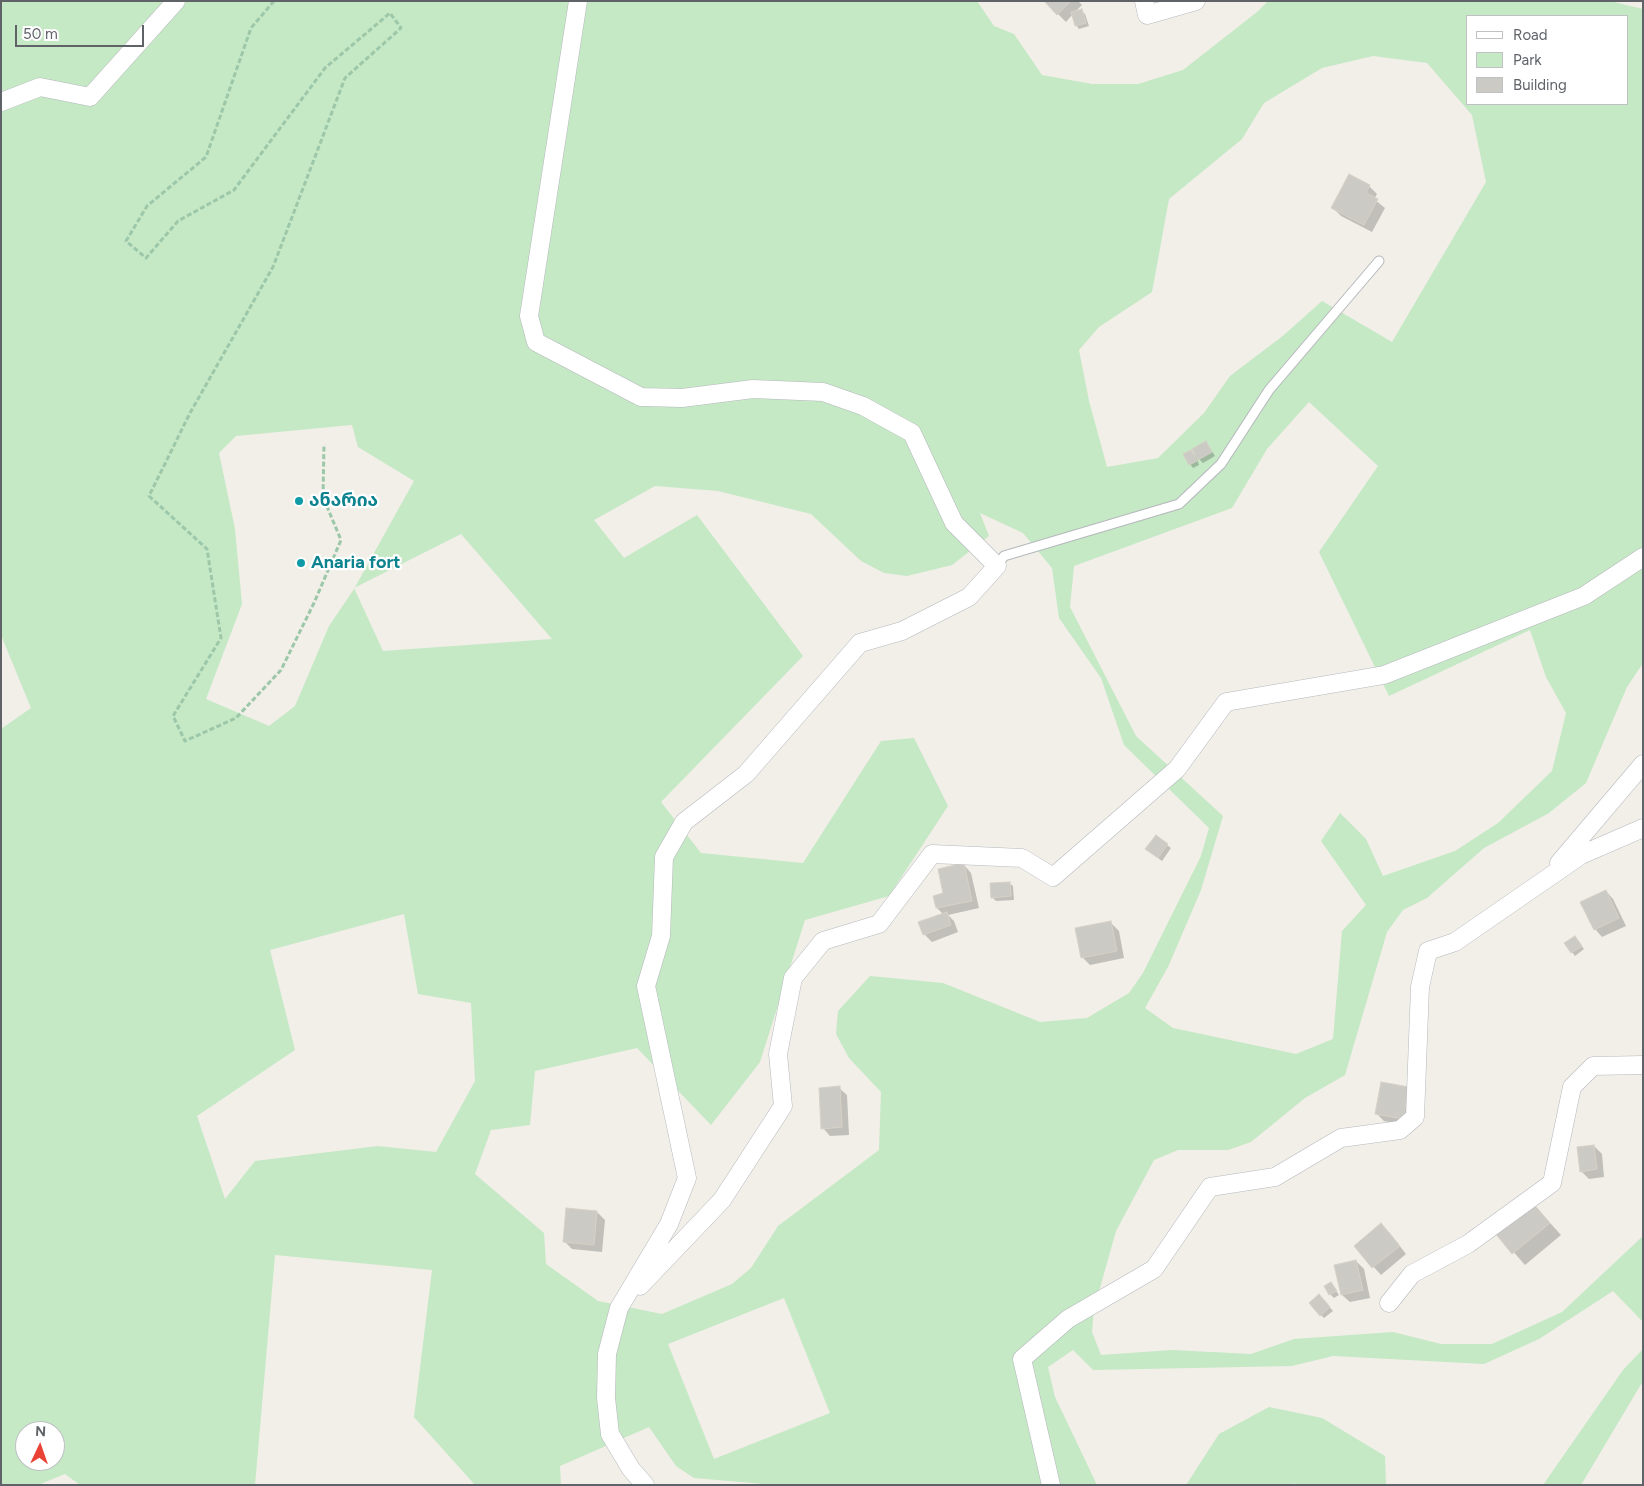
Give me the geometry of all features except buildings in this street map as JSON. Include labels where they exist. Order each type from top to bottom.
[{"type":"street","points":[[1,102],[40,87],[90,97],[176,1]]},
{"type":"street","points":[[578,1],[529,316],[536,342],[641,397],[682,398],[753,389],[823,392],[863,406],[912,433],[954,523],[996,566],[970,597],[902,631],[860,643],[746,774],[684,822],[664,857],[661,936],[646,986],[687,1178],[669,1224],[619,1308],[607,1354],[606,1398],[610,1434],[632,1469],[645,1485]]},
{"type":"street","points":[[1144,1],[1147,15],[1196,1]]},
{"type":"street","points":[[619,1308],[722,1200],[783,1106],[778,1054],[793,978],[823,941],[879,924],[932,854],[1022,858],[1053,877],[1177,769],[1226,702],[1384,676],[1584,596],[1643,557]]},
{"type":"street","points":[[1545,880],[1643,764]]},
{"type":"street","points":[[1051,1485],[1022,1359],[1068,1320],[1154,1269],[1210,1188],[1275,1177],[1341,1138],[1400,1130],[1415,1117],[1420,987],[1428,951],[1455,942],[1581,855],[1643,828]]},
{"type":"street","points":[[1389,1303],[1412,1274],[1468,1244],[1552,1183],[1572,1087],[1593,1066],[1643,1065]]},
{"type":"lane","points":[[996,566],[1004,556],[1179,504],[1222,464],[1269,390],[1379,261]]},
{"type":"path","points":[[274,1],[251,28],[206,157],[147,206],[126,241],[146,258],[178,221],[234,190],[325,68],[390,13],[401,28],[345,78],[273,268],[190,413],[149,496],[207,549],[221,638],[173,716],[185,741],[236,718],[280,670],[314,603],[341,540],[323,497],[324,444]]},
{"type":"green space","points":[[1,1],[977,1],[994,26],[1014,34],[1042,75],[1092,84],[1138,84],[1183,70],[1257,12],[1268,1],[1610,1],[1643,9],[1643,663],[1627,687],[1586,783],[1549,813],[1484,848],[1427,898],[1403,910],[1387,932],[1345,1075],[1305,1098],[1251,1142],[1228,1150],[1178,1150],[1154,1160],[1116,1231],[1094,1309],[1092,1332],[1101,1355],[1172,1350],[1251,1354],[1294,1339],[1393,1332],[1441,1344],[1492,1344],[1562,1312],[1643,1236],[1643,1322],[1613,1291],[1539,1339],[1484,1364],[1333,1356],[1292,1366],[1093,1370],[1073,1350],[1048,1367],[1055,1397],[1097,1485],[776,1485],[694,1478],[676,1466],[649,1427],[560,1466],[561,1485],[475,1485],[414,1417],[432,1270],[275,1255],[255,1485],[80,1485],[65,1474],[38,1485],[1,1485],[1,729],[31,708],[1,635]],"holes":[[[1373,56],[1427,63],[1472,115],[1486,182],[1392,342],[1322,301],[1284,335],[1230,376],[1204,413],[1158,458],[1107,467],[1089,401],[1079,350],[1099,327],[1152,292],[1169,199],[1242,139],[1264,103],[1322,68]],[[1309,402],[1378,466],[1319,552],[1389,696],[1530,630],[1546,677],[1566,713],[1552,771],[1498,823],[1455,851],[1383,876],[1366,839],[1340,813],[1321,841],[1366,905],[1342,931],[1333,1039],[1296,1054],[1173,1028],[1145,1008],[1168,967],[1201,890],[1223,816],[1136,736],[1070,607],[1074,566],[1232,508],[1267,449]],[[352,425],[358,447],[414,481],[355,588],[461,534],[552,639],[383,651],[354,589],[329,626],[295,706],[269,726],[206,699],[242,604],[235,529],[219,453],[236,436]],[[655,486],[718,491],[811,514],[861,561],[884,573],[907,576],[952,565],[989,536],[980,513],[1023,533],[1052,568],[1059,618],[1101,678],[1124,745],[1209,828],[1201,856],[1143,973],[1129,993],[1087,1018],[1040,1022],[943,983],[870,976],[838,1011],[836,1034],[849,1058],[881,1092],[879,1150],[778,1226],[751,1268],[732,1284],[662,1314],[598,1301],[546,1264],[544,1233],[475,1174],[491,1130],[530,1125],[535,1071],[637,1048],[711,1125],[760,1062],[805,920],[889,896],[948,806],[914,738],[881,741],[803,863],[701,853],[661,802],[803,656],[697,515],[624,558],[594,520]],[[404,914],[418,994],[471,1003],[475,1081],[436,1152],[378,1146],[255,1161],[225,1199],[197,1116],[295,1050],[270,950]],[[784,1298],[830,1413],[714,1459],[668,1344]]]},
{"type":"green space","points":[[1643,1349],[1643,1381],[1581,1485],[1543,1485],[1623,1370]]},
{"type":"green space","points":[[1269,1407],[1322,1418],[1385,1456],[1386,1485],[1297,1485],[1294,1483],[1291,1485],[1186,1485],[1219,1434]]},
{"type":"place","name":"ანარია","points":[[299,501]]},
{"type":"place","name":"Anaria fort","points":[[301,563]]}]
